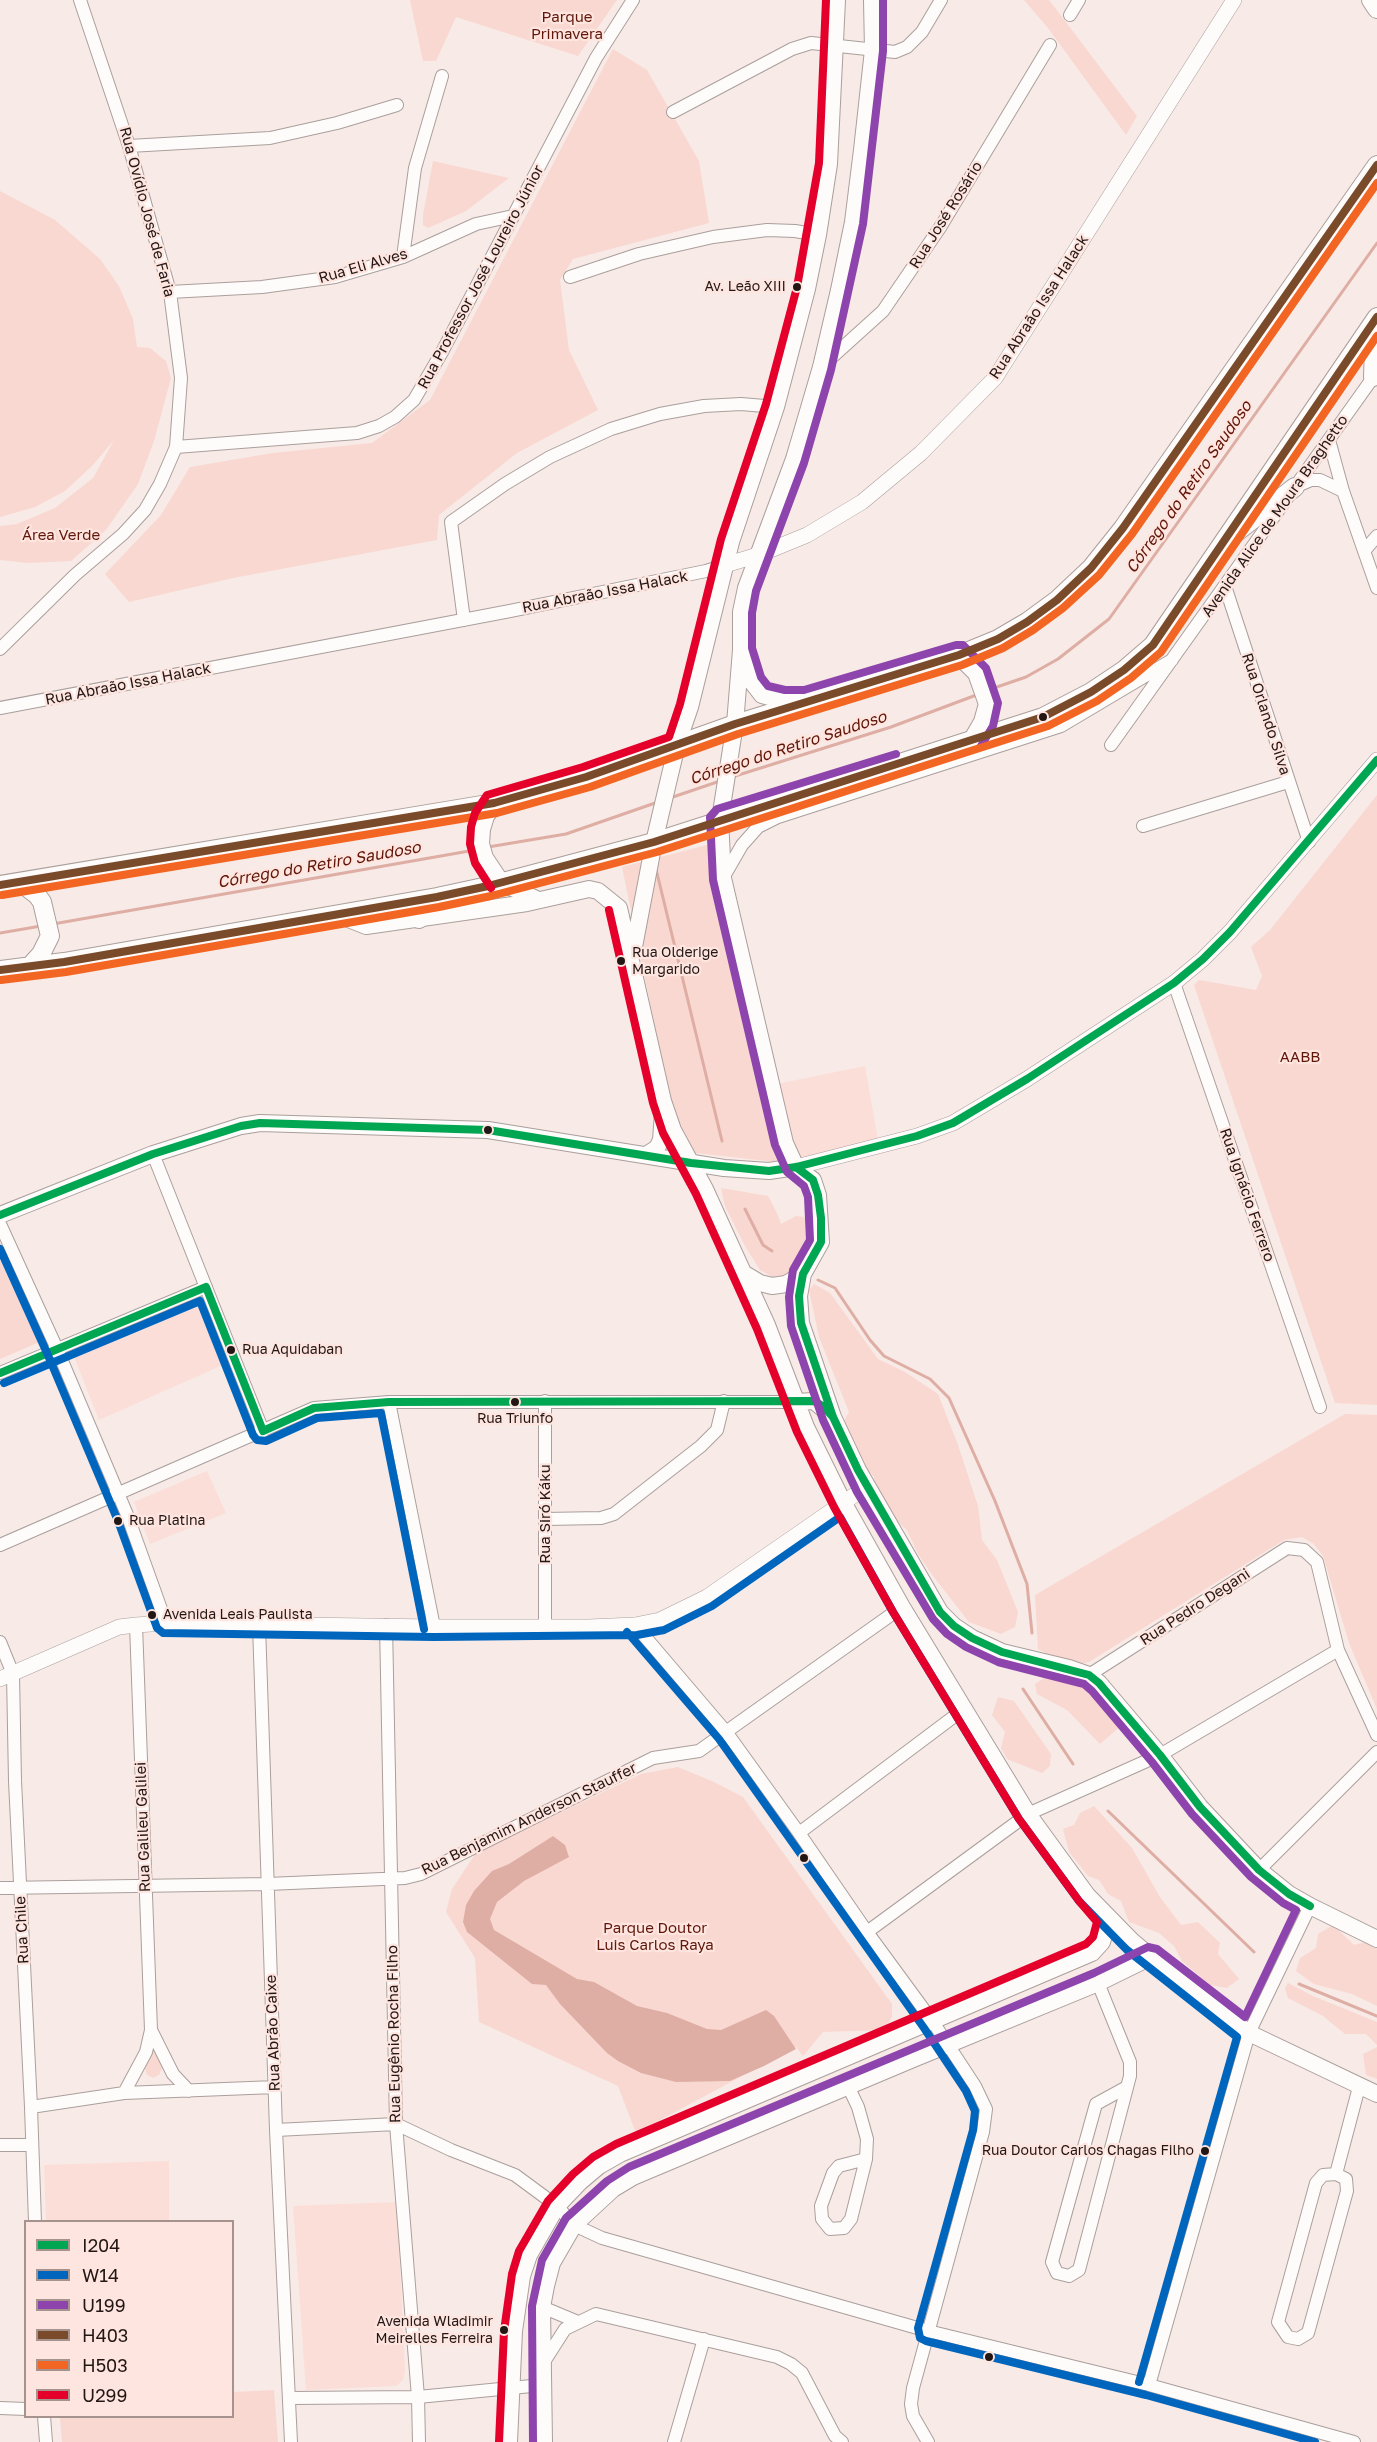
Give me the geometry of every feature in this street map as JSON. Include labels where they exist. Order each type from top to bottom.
[{"type":"main road","points":[[631,959],[654,842],[677,745],[690,706],[725,564],[776,407],[807,289],[829,164],[837,0]]},
{"type":"main road","points":[[872,0],[873,50],[853,222],[821,367],[794,459],[746,588],[741,612],[741,650],[735,724],[720,819],[723,878],[785,1143],[796,1167],[813,1180],[818,1195],[821,1242],[803,1274],[800,1296],[801,1323],[833,1417],[866,1487],[940,1612],[954,1626],[972,1638],[1002,1652],[1089,1675],[1099,1683],[1160,1755],[1200,1807],[1259,1870],[1289,1894],[1377,1939]]},
{"type":"main road","points":[[1371,0],[1377,9]]},
{"type":"main road","points":[[0,885],[494,803],[586,777],[735,724],[959,655],[998,639],[1027,622],[1057,600],[1092,568],[1130,519],[1377,165]]},
{"type":"main road","points":[[0,970],[75,960],[437,897],[500,882],[654,842],[1043,717],[1091,692],[1124,670],[1153,645],[1191,593],[1221,544],[1377,317]]},
{"type":"main road","points":[[1375,374],[1374,348],[1377,338]]},
{"type":"main road","points":[[1221,544],[1295,487]]},
{"type":"main road","points":[[741,650],[752,682],[762,695],[784,701],[806,701]]},
{"type":"main road","points":[[959,655],[977,673],[988,704],[983,722],[972,741]]},
{"type":"main road","points":[[842,796],[862,776]]},
{"type":"main road","points":[[494,803],[485,816],[481,829],[480,844],[484,858],[500,882],[538,900]]},
{"type":"main road","points":[[20,882],[37,895],[42,902],[51,936],[41,954],[31,965]]},
{"type":"main road","points":[[336,914],[366,926],[538,900],[589,889],[598,891],[619,908],[663,1101],[673,1130],[768,1325],[795,1402],[843,1502],[902,1607],[1028,1814],[1087,1894],[1109,1919],[1151,1957],[1249,2033],[1377,2094]]},
{"type":"main road","points":[[418,919],[437,897]]},
{"type":"main road","points":[[646,1155],[657,1148],[662,1140],[663,1101]]},
{"type":"main road","points":[[0,1215],[153,1154],[241,1125],[260,1123],[488,1130],[691,1163],[769,1171],[796,1167]]},
{"type":"main road","points":[[745,1274],[772,1286],[786,1284],[803,1274]]},
{"type":"main road","points":[[795,1402],[814,1401],[824,1407],[833,1417]]},
{"type":"main road","points":[[509,2442],[514,2331],[522,2276],[529,2255],[557,2206],[599,2166],[620,2154],[1092,1953],[1102,1942],[1109,1919]]},
{"type":"main road","points":[[544,2442],[542,2307],[552,2264],[574,2225],[613,2189],[633,2177],[1098,1983],[1151,1957]]},
{"type":"street","points":[[80,0],[85,0]]},
{"type":"street","name":"Rua Ovídio José de Faria","points":[[0,649],[75,575],[123,534],[145,510],[160,484],[176,447],[181,378],[170,292],[129,146],[80,0]]},
{"type":"street","name":"Rua Professor José Loureiro Júnior","points":[[176,447],[357,433],[379,426],[396,417],[414,400],[431,372],[596,58],[633,0]]},
{"type":"street","points":[[673,112],[792,49],[811,43],[895,52],[907,47],[922,32],[941,0]]},
{"type":"street","points":[[1070,15],[1079,0]]},
{"type":"street","name":"Rua Abraão Issa Halack","points":[[0,708],[464,620],[706,571],[758,555],[807,536],[862,502],[921,453],[995,378],[1234,0]]},
{"type":"street","name":"Rua José Rosário","points":[[821,367],[883,311],[941,226],[1050,45]]},
{"type":"street","points":[[403,257],[415,168],[442,76]]},
{"type":"street","points":[[129,146],[270,138],[337,123],[397,105]]},
{"type":"street","name":"Rua Eli Alves","points":[[170,292],[262,287],[335,277],[403,257],[458,231],[513,216]]},
{"type":"street","points":[[570,277],[639,254],[713,237],[767,230],[818,235]]},
{"type":"street","name":"Avenida Alice de Moura Braghetto","points":[[1111,745],[1375,374]]},
{"type":"street","points":[[464,620],[451,522],[505,484],[550,457],[611,429],[660,414],[704,406],[741,404],[776,407]]},
{"type":"street","points":[[1329,440],[1343,492],[1377,588]]},
{"type":"street","points":[[1295,487],[1311,480],[1320,480],[1343,492]]},
{"type":"street","points":[[1365,550],[1377,536]]},
{"type":"street","name":"Rua Orlando Silva","points":[[1225,586],[1309,842]]},
{"type":"street","points":[[723,878],[742,845],[758,827],[842,796],[1061,726],[1172,660]]},
{"type":"street","points":[[796,1167],[917,1136],[952,1123],[1027,1079],[1174,983],[1230,932],[1377,760]]},
{"type":"street","points":[[1143,826],[1288,782]]},
{"type":"street","points":[[720,819],[775,819]]},
{"type":"street","name":"Rua Ignácio Ferrero","points":[[1174,983],[1320,1407]]},
{"type":"street","points":[[153,1154],[263,1431]]},
{"type":"street","points":[[0,1224],[57,1349],[118,1494],[166,1623]]},
{"type":"street","points":[[0,1373],[206,1287]]},
{"type":"street","name":"Rua Siró Káku","points":[[544,1401],[545,1626]]},
{"type":"street","points":[[545,1519],[601,1518],[614,1514],[717,1430],[724,1401]]},
{"type":"street","points":[[0,1545],[314,1408],[389,1402],[795,1402]]},
{"type":"street","points":[[389,1402],[435,1628]]},
{"type":"street","points":[[7,1676],[119,1628],[136,1625],[166,1623],[386,1625],[435,1628],[635,1625],[660,1620],[707,1598],[866,1487]]},
{"type":"street","name":"Rua Pedro Degani","points":[[1089,1675],[1287,1548],[1305,1550],[1317,1562],[1338,1650]]},
{"type":"street","name":"Rua Benjamim Anderson Stauffer","points":[[0,1888],[268,1884],[391,1878],[421,1874],[653,1758],[699,1751],[902,1607]]},
{"type":"street","name":"Rua Galileu Galilei","points":[[124,2093],[146,2052],[152,2030],[136,1625]]},
{"type":"street","name":"Rua Abrão Caixe","points":[[259,1625],[276,2130],[291,2398],[291,2442]]},
{"type":"street","name":"Rua Eugênio Rocha Filho","points":[[386,1625],[396,2124],[418,2397],[419,2442]]},
{"type":"street","points":[[635,1625],[727,1733],[933,2022],[975,2086],[986,2109],[983,2132],[913,2388],[911,2404],[913,2416],[924,2441]]},
{"type":"street","name":"Rua Chile","points":[[0,1642],[7,1676],[15,1781],[32,2107],[34,2220]]},
{"type":"street","points":[[867,1932],[1028,1814],[1160,1755],[1338,1650],[1377,1735]]},
{"type":"street","points":[[799,1833],[964,1709]]},
{"type":"street","points":[[1259,1870],[1377,1752]]},
{"type":"street","points":[[1149,2385],[1249,2033],[1310,1906]]},
{"type":"street","points":[[1098,1983],[1130,2062],[1130,2076],[1079,2270],[1069,2276],[1057,2273],[1052,2262],[1096,2104],[1127,2087]]},
{"type":"street","name":"Rua Galileu Galilei","points":[[152,2030],[173,2074],[189,2091]]},
{"type":"street","points":[[848,2086],[858,2107],[867,2139],[866,2159],[851,2219],[844,2228],[830,2229],[822,2219],[821,2206],[833,2173],[839,2166],[866,2159]]},
{"type":"street","points":[[32,2107],[124,2093],[275,2087]]},
{"type":"street","points":[[1336,2174],[1359,2087]]},
{"type":"street","points":[[276,2130],[396,2124],[451,2150],[515,2175],[557,2206],[574,2225],[602,2238],[928,2331],[1149,2385],[1354,2442]]},
{"type":"street","points":[[0,2145],[32,2145]]},
{"type":"street","points":[[1336,2174],[1346,2179],[1347,2191],[1308,2333],[1298,2339],[1288,2337],[1278,2322],[1316,2183],[1323,2175],[1336,2174]]},
{"type":"street","points":[[542,2307],[578,2322]]},
{"type":"street","points":[[542,2366],[565,2329],[596,2314],[604,2314],[777,2357],[802,2373],[836,2440]]},
{"type":"street","points":[[674,2442],[704,2339]]},
{"type":"street","points":[[291,2398],[418,2397],[542,2385]]},
{"type":"street","points":[[0,2408],[24,2409]]},
{"type":"street","points":[[44,2418],[46,2442]]},
{"type":"shaded area","points":[[865,1066],[879,1146],[796,1167],[772,1085]]},
{"type":"shaded area","points":[[199,1303],[225,1364],[99,1420],[73,1354]]},
{"type":"shaded area","points":[[207,1471],[226,1513],[150,1544],[134,1502]]},
{"type":"shaded area","points":[[553,1836],[565,1845],[569,1857],[524,1881],[497,1902],[490,1919],[494,1930],[577,1979],[594,1982],[637,2006],[667,2013],[707,2029],[721,2030],[766,2010],[774,2016],[796,2049],[730,2081],[676,2082],[641,2073],[607,2053],[560,2004],[546,1985],[532,1984],[467,1932],[463,1922],[466,1905],[474,1891],[492,1871],[509,1864]]},
{"type":"shaded area","points":[[169,2161],[169,2220],[46,2220],[44,2165]]},
{"type":"shaded area","points":[[397,2202],[405,2371],[403,2380],[396,2386],[306,2390],[293,2206]]},
{"type":"green space","name":"Parque Primavera","points":[[410,0],[617,0],[578,56],[456,17],[436,61],[423,61]]},
{"type":"green space","points":[[1024,0],[1049,0],[1137,116],[1126,135],[1048,28]]},
{"type":"green space","points":[[613,49],[647,70],[699,161],[709,223],[573,259],[560,280],[569,350],[598,410],[517,453],[439,515],[437,540],[233,578],[129,602],[105,574],[161,515],[190,467],[273,453],[372,443],[430,400]]},
{"type":"green space","points":[[433,161],[509,178],[466,211],[428,228],[423,225],[423,215]]},
{"type":"green space","name":"Área Verde","points":[[0,191],[55,220],[100,259],[119,286],[133,319],[137,347],[150,348],[166,361],[171,378],[154,441],[138,484],[106,530],[71,561],[27,563],[0,560],[0,526],[17,524],[55,508],[93,478],[114,440],[93,465],[65,491],[35,507],[0,517]]},
{"type":"green space","name":"AABB","points":[[1377,795],[1377,1405],[1335,1403],[1194,985],[1199,980],[1256,990],[1262,976],[1251,947],[1270,930]]},
{"type":"green space","points":[[707,845],[786,1163],[695,1153],[671,1105],[622,867]]},
{"type":"green space","points":[[721,1188],[768,1196],[781,1224],[796,1216],[804,1217],[809,1223],[804,1255],[792,1273],[776,1279],[760,1270],[725,1206]]},
{"type":"green space","points":[[0,1242],[42,1341],[0,1359]]},
{"type":"green space","points":[[814,1284],[830,1293],[878,1359],[905,1372],[938,1394],[978,1506],[982,1540],[997,1560],[1018,1612],[1015,1627],[1001,1634],[969,1622],[918,1554],[907,1530],[893,1518],[877,1495],[874,1477],[857,1457],[843,1423],[849,1412],[819,1337],[809,1290]]},
{"type":"green space","points":[[1345,1414],[1377,1415],[1377,1709],[1349,1643],[1323,1556],[1314,1544],[1302,1537],[1284,1540],[1089,1662],[1070,1666],[1038,1649],[1035,1595]]},
{"type":"green space","points":[[1047,1676],[1072,1679],[1090,1687],[1122,1725],[1100,1744],[1067,1710],[1037,1694],[1035,1684]]},
{"type":"green space","points":[[998,1697],[1014,1701],[1051,1754],[1050,1766],[1042,1773],[1007,1759],[1001,1748],[1005,1732],[992,1715]]},
{"type":"green space","name":"Parque Doutor Luis Carlos Raya","points":[[678,1767],[743,1797],[892,2004],[892,2017],[884,2030],[823,2032],[803,2056],[796,2047],[636,2133],[618,2086],[479,2022],[475,1958],[446,1912],[452,1889],[476,1853],[641,1774]]},
{"type":"green space","points":[[1094,1806],[1132,1848],[1160,1897],[1181,1925],[1198,1922],[1220,1943],[1218,1954],[1239,1979],[1227,1988],[1210,1985],[1182,1961],[1174,1946],[1159,1933],[1129,1922],[1121,1901],[1108,1894],[1099,1880],[1088,1876],[1069,1852],[1063,1829],[1074,1825],[1080,1813]]},
{"type":"green space","points":[[1333,1925],[1354,1945],[1366,1942],[1377,1949],[1377,2006],[1352,1994],[1314,1984],[1296,1971],[1300,1958],[1316,1948],[1318,1934]]},
{"type":"green space","points":[[1288,1983],[1313,1996],[1377,2022],[1377,2045],[1366,2034],[1345,2034],[1323,2016],[1288,1998],[1285,1988]]},
{"type":"green space","points":[[150,2047],[154,2047],[162,2068],[159,2075],[153,2078],[147,2075],[145,2068]]},
{"type":"green space","points":[[1377,2047],[1377,2079],[1366,2075],[1363,2054]]},
{"type":"green space","points":[[274,2390],[278,2442],[62,2442],[60,2418],[234,2418],[234,2392]]},
{"type":"waterway","name":"Córrego do Retiro Saudoso","points":[[991,689],[1026,677],[1058,659],[1109,619],[1377,243]]},
{"type":"waterway","name":"Córrego do Retiro Saudoso","points":[[732,777],[891,727],[979,694]]},
{"type":"waterway","name":"Córrego do Retiro Saudoso","points":[[670,798],[720,781]]},
{"type":"waterway","name":"Córrego do Retiro Saudoso","points":[[488,847],[566,834],[658,802]]},
{"type":"waterway","name":"Córrego do Retiro Saudoso","points":[[53,924],[475,850]]},
{"type":"waterway","points":[[656,869],[722,1141]]},
{"type":"waterway","name":"Córrego do Retiro Saudoso","points":[[0,933],[41,926]]},
{"type":"waterway","points":[[745,1209],[763,1245],[772,1251]]},
{"type":"waterway","points":[[818,1280],[835,1288],[870,1340],[884,1356],[930,1379],[949,1398],[995,1501],[1027,1584],[1032,1633]]},
{"type":"waterway","points":[[1023,1689],[1073,1764]]},
{"type":"waterway","points":[[1108,1811],[1254,1952]]},
{"type":"waterway","points":[[1299,1984],[1377,2016]]},
{"type":"transit line","name":"U299","points":[[491,888],[475,863],[470,844],[475,813],[487,795],[583,767],[669,737],[680,704],[721,539],[766,404],[797,287],[819,163],[826,0]]},
{"type":"transit line","name":"U199","points":[[883,0],[883,51],[863,224],[831,370],[804,463],[756,591],[752,613],[752,648],[761,677],[768,686],[785,690],[804,690],[956,645],[963,645],[986,668],[998,703],[993,726],[981,746]]},
{"type":"transit line","name":"H403","points":[[0,885],[494,803],[586,777],[735,724],[959,655],[998,639],[1027,622],[1057,600],[1091,568],[1123,528],[1377,165]]},
{"type":"transit line","name":"H503","points":[[2,895],[497,813],[590,787],[738,734],[962,665],[1003,648],[1063,608],[1099,575],[1132,534],[1377,183]]},
{"type":"transit line","name":"H403","points":[[0,970],[64,962],[437,897],[488,886],[654,842],[1043,717],[1091,692],[1124,670],[1153,645],[1377,317]]},
{"type":"transit line","name":"H503","points":[[1,980],[66,972],[491,896],[657,852],[1048,726],[1097,701],[1131,678],[1161,652],[1377,336]]},
{"type":"transit line","name":"U199","points":[[533,2442],[532,2306],[542,2260],[566,2218],[607,2181],[629,2167],[1094,1973],[1148,1947],[1157,1949],[1245,2017],[1296,1910],[1283,1903],[1251,1877],[1192,1814],[1152,1762],[1084,1684],[998,1662],[966,1647],[947,1634],[933,1619],[857,1492],[823,1420],[791,1326],[789,1297],[793,1270],[810,1240],[808,1197],[804,1186],[787,1172],[775,1145],[713,880],[710,817],[717,809],[896,754]]},
{"type":"transit line","name":"I204","points":[[0,1215],[153,1154],[241,1126],[260,1123],[488,1130],[691,1163],[769,1171],[796,1167],[917,1136],[953,1123],[1027,1079],[1174,983],[1230,932],[1377,760]]},
{"type":"transit line","name":"U299","points":[[499,2442],[504,2331],[512,2274],[519,2251],[548,2201],[573,2174],[593,2157],[616,2144],[1086,1944],[1093,1937],[1097,1922],[1019,1819],[893,1612],[834,1507],[797,1432],[757,1329],[696,1194],[663,1133],[653,1103],[609,910]]},
{"type":"transit line","name":"I204","points":[[796,1167],[813,1180],[818,1195],[821,1218],[821,1242],[803,1274],[799,1296],[801,1323],[833,1417],[858,1470],[940,1612],[954,1626],[972,1638],[1002,1652],[1089,1675],[1099,1683],[1160,1755],[1200,1807],[1259,1870],[1289,1894],[1310,1906]]},
{"type":"transit line","name":"W14","points":[[0,1249],[118,1521],[157,1628],[163,1633],[434,1637],[637,1635],[664,1630],[712,1606],[840,1517],[893,1612],[1019,1819],[1079,1901],[1127,1950],[1237,2037],[1139,2382]]},
{"type":"transit line","name":"I204","points":[[0,1373],[206,1287],[263,1431],[314,1408],[389,1402],[814,1401],[824,1407],[833,1417]]},
{"type":"transit line","name":"W14","points":[[4,1383],[200,1301],[253,1435],[257,1440],[266,1441],[317,1418],[381,1413],[424,1629]]},
{"type":"transit line","name":"W14","points":[[627,1632],[719,1739],[924,2028],[966,2091],[975,2111],[973,2130],[918,2328],[920,2338],[1146,2395],[1315,2442]]},
{"type":"place","name":"Av. Leão XIII","points":[[797,287]]},
{"type":"place","name":"Rua Olderige Margarido","points":[[621,961]]},
{"type":"place","name":"Rua Aquidaban","points":[[231,1350]]},
{"type":"place","name":"Rua Triunfo","points":[[515,1402]]},
{"type":"place","name":"Rua Platina","points":[[118,1521]]},
{"type":"place","name":"Avenida Leais Paulista","points":[[152,1615]]},
{"type":"place","name":"Rua Doutor Carlos Chagas Filho","points":[[1205,2151]]},
{"type":"place","name":"Avenida Wladimir Meirelles Ferreira","points":[[504,2330]]}]
